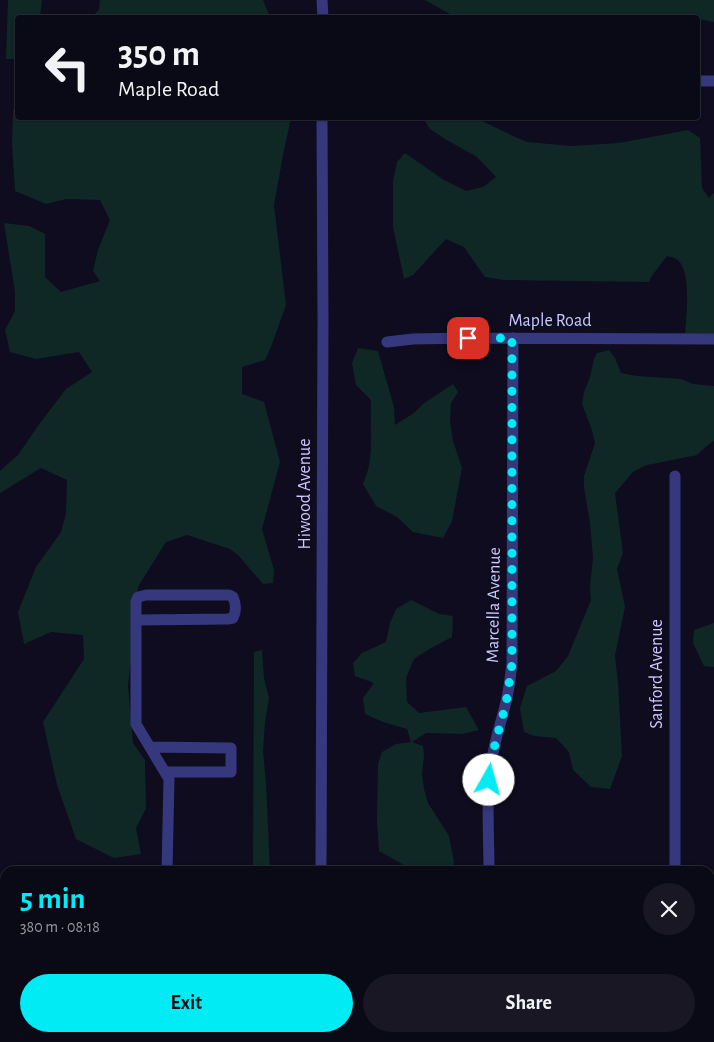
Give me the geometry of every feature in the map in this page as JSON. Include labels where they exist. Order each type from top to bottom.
[{"type":"street","points":[[322,0],[323,15]]},
{"type":"street","points":[[700,81],[714,81]]},
{"type":"street","name":"Hiwood Avenue","points":[[321,866],[322,120]]},
{"type":"street","name":"Maple Road","points":[[387,342],[413,339],[512,338],[714,339]]},
{"type":"street","name":"Marcella Avenue","points":[[489,866],[489,780],[495,744],[506,704],[512,664],[512,338]]},
{"type":"street","name":"Sanford Avenue","points":[[675,476],[675,866]]},
{"type":"street","points":[[136,620],[233,618],[235,614],[234,597],[229,595],[146,595],[138,597],[136,602],[136,620],[136,724],[169,779],[168,866]]},
{"type":"street","points":[[150,747],[231,748],[231,772],[165,772]]},
{"type":"green space","points":[[8,0],[42,0],[40,15],[15,15],[15,59],[6,59]]},
{"type":"green space","points":[[100,0],[263,0],[269,15],[93,15],[99,10]]},
{"type":"green space","points":[[425,0],[714,0],[714,22],[700,19],[700,15],[451,15]]},
{"type":"green space","points":[[15,108],[15,120],[291,120],[274,205],[286,305],[265,360],[242,367],[242,394],[264,402],[280,462],[262,529],[274,570],[273,583],[263,584],[238,555],[230,549],[187,535],[166,542],[139,585],[131,618],[132,653],[128,685],[133,743],[145,760],[146,808],[136,828],[141,854],[114,858],[76,839],[57,785],[43,722],[84,659],[83,635],[51,632],[24,644],[18,612],[36,567],[61,532],[66,513],[67,480],[41,468],[0,493],[0,471],[18,455],[66,389],[92,372],[79,352],[36,359],[10,352],[5,330],[15,311],[15,292],[4,223],[29,226],[45,234],[45,277],[61,292],[100,281],[93,271],[98,250],[110,220],[100,200],[66,199],[46,204],[15,191],[12,144],[13,110]]},
{"type":"green space","points":[[424,120],[480,120],[527,142],[571,146],[619,143],[688,130],[700,138],[702,188],[709,198],[714,193],[714,336],[685,336],[687,285],[685,275],[678,260],[667,256],[649,282],[504,280],[485,277],[464,247],[446,239],[413,275],[404,279],[393,227],[393,181],[397,162],[405,153],[444,180],[466,191],[483,187],[496,177],[477,157],[430,129]]},
{"type":"green space","points":[[358,348],[378,351],[394,407],[395,425],[453,384],[458,392],[451,403],[450,420],[453,441],[462,468],[452,521],[443,538],[413,532],[397,517],[376,506],[363,484],[370,457],[371,400],[356,385],[352,363]]},
{"type":"green space","points":[[609,350],[615,358],[621,373],[681,379],[693,384],[714,386],[714,441],[697,455],[647,465],[634,471],[615,493],[623,553],[617,569],[625,607],[615,656],[622,756],[610,789],[591,787],[573,770],[569,752],[556,738],[534,736],[524,732],[520,708],[527,686],[556,671],[568,656],[591,600],[590,586],[593,558],[584,476],[595,443],[582,404],[597,353]]},
{"type":"green space","points":[[411,600],[439,614],[453,616],[452,637],[414,659],[406,678],[407,702],[419,713],[466,707],[479,730],[462,734],[426,733],[412,742],[423,746],[422,774],[424,789],[428,803],[449,836],[454,862],[453,866],[406,866],[379,851],[377,821],[378,764],[382,752],[396,744],[411,742],[407,729],[365,714],[363,698],[374,683],[355,676],[353,663],[362,653],[386,642],[390,623],[396,609]]},
{"type":"green space","points":[[714,623],[714,667],[704,666],[693,643],[694,630]]},
{"type":"green space","points":[[262,650],[264,678],[269,698],[263,751],[270,866],[253,866],[254,652]]},
{"type":"route","points":[[468,338],[512,338],[512,664],[506,704],[495,744],[489,780]]}]
